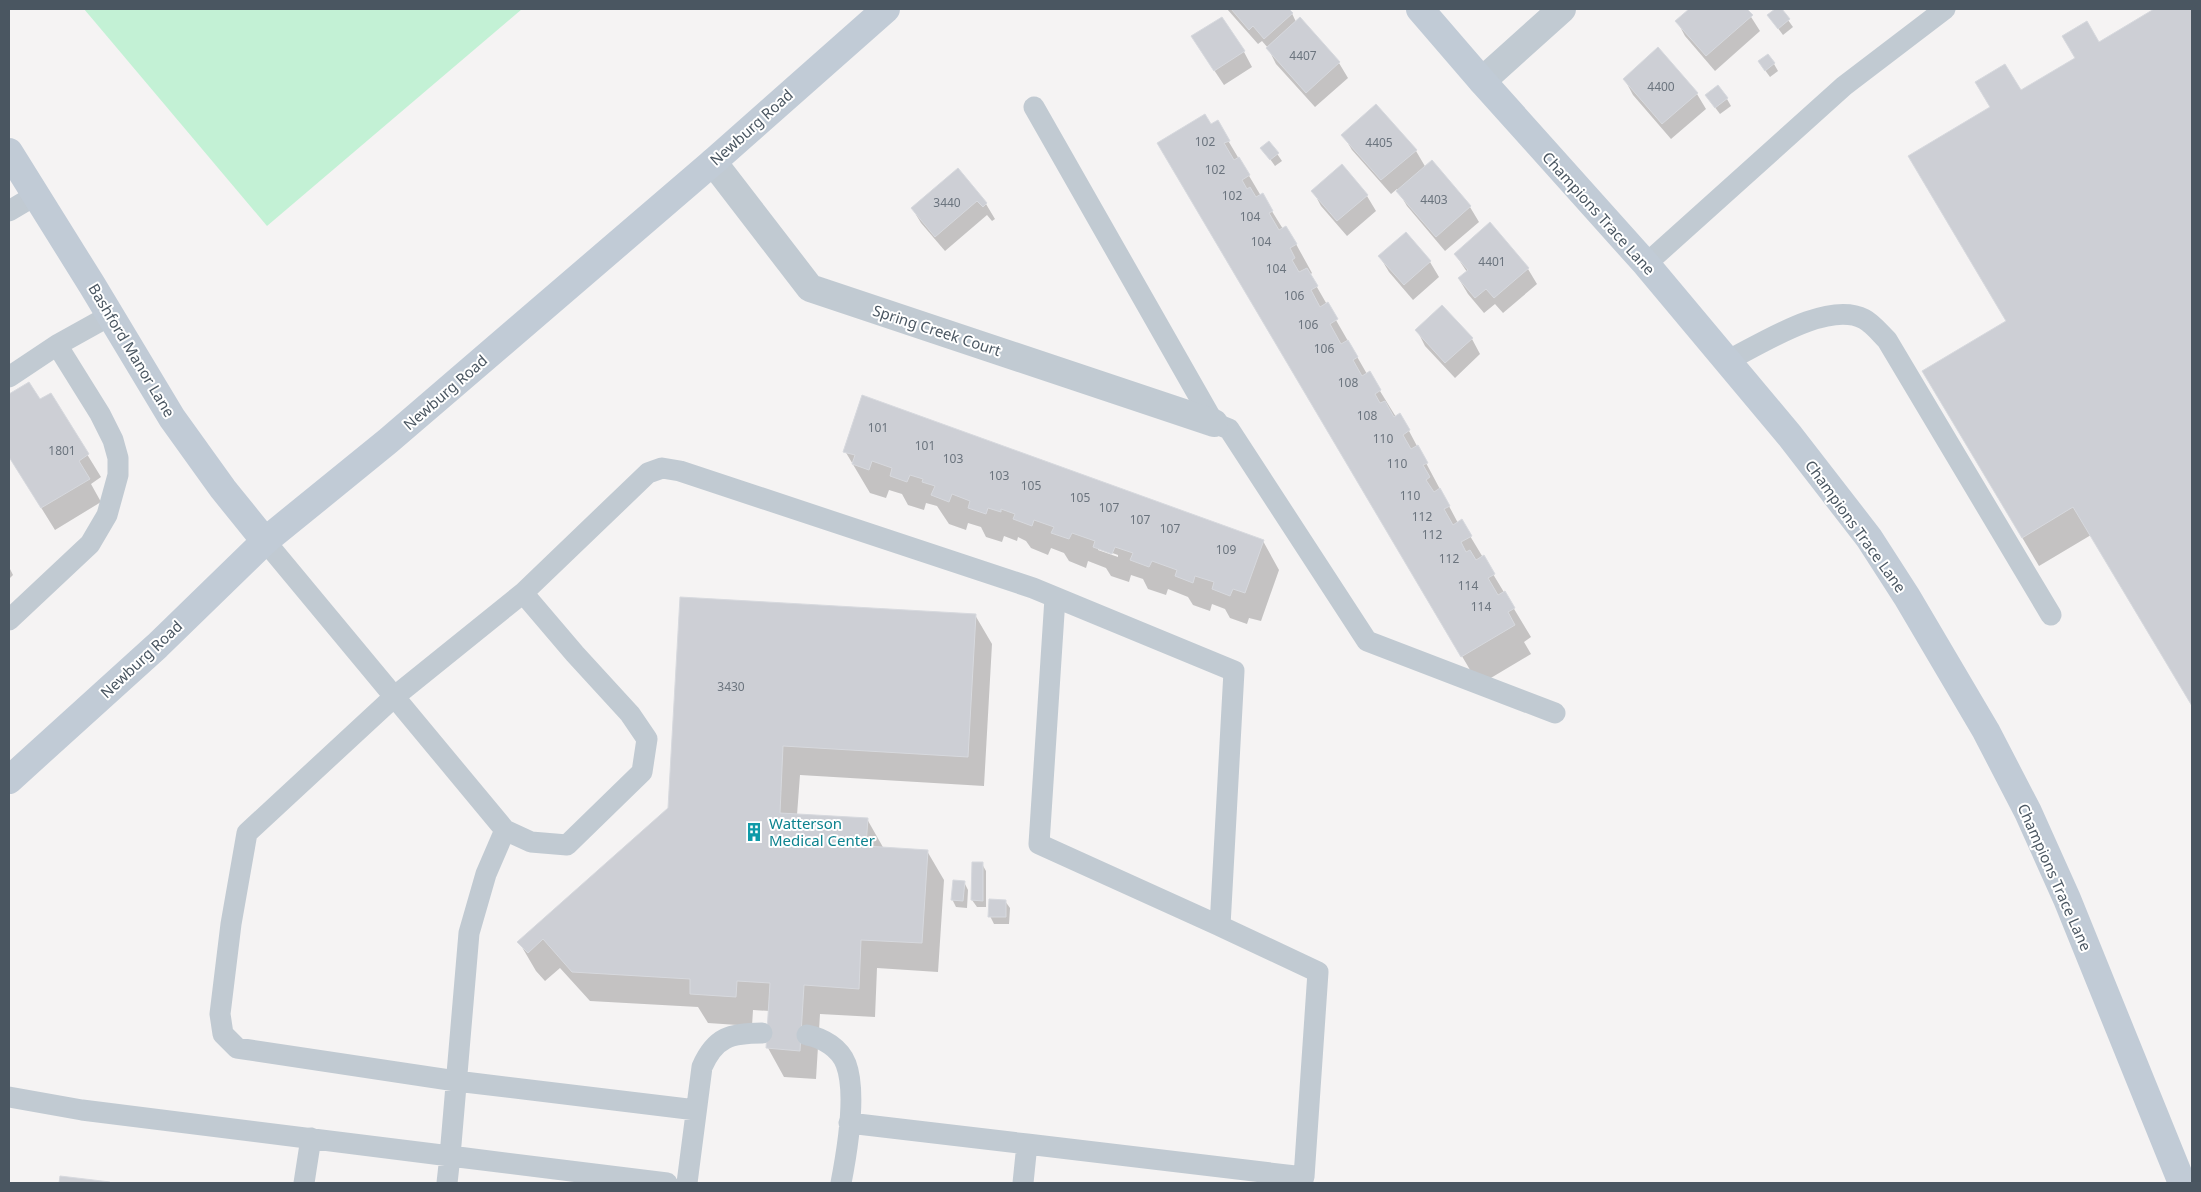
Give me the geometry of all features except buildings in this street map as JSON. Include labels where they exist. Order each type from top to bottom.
[{"type":"street","name":"Newburg Road","points":[[9,780],[157,646],[265,541],[388,441],[713,162],[886,9]]},
{"type":"street","name":"Champions Trace Lane","points":[[1420,9],[1646,264],[1790,436],[1868,538],[1907,597],[1986,731],[2028,812],[2184,1175]]},
{"type":"street","points":[[1482,81],[1562,9]]},
{"type":"street","name":"Bashford Manor Lane","points":[[9,152],[111,315],[172,418],[223,489],[265,541]]},
{"type":"street","name":"Spring Creek Court","points":[[713,162],[810,288],[1214,422]]},
{"type":"lane","points":[[1646,264],[1844,86],[1945,9]]},
{"type":"lane","points":[[1034,107],[1214,422],[1229,429],[1367,641],[1555,713]]},
{"type":"lane","points":[[9,211],[36,194]]},
{"type":"lane","points":[[1727,361],[1814,318],[1838,313],[1864,319],[1887,340],[2051,615]]},
{"type":"lane","points":[[9,377],[57,345],[111,315]]},
{"type":"lane","points":[[9,620],[90,544],[107,515],[118,475],[118,458],[100,414],[57,345]]},
{"type":"lane","points":[[696,1110],[456,1081],[237,1048],[223,1034],[220,1014],[231,924],[247,833],[394,697],[523,593],[642,479],[662,468],[680,471],[1055,598],[1234,671],[1220,926]]},
{"type":"lane","points":[[265,541],[505,830],[531,842],[567,845],[642,772],[647,739],[630,714],[523,593]]},
{"type":"lane","points":[[849,1123],[1304,1177],[1318,972],[1039,844],[1055,598]]},
{"type":"lane","points":[[447,1183],[469,934],[486,874],[505,830]]},
{"type":"lane","points":[[687,1183],[702,1067],[709,1050],[726,1038],[744,1033],[762,1033]]},
{"type":"lane","points":[[807,1035],[819,1037],[834,1047],[846,1062],[850,1084],[849,1123],[841,1183]]},
{"type":"lane","points":[[9,1098],[82,1110],[667,1183]]},
{"type":"lane","points":[[304,1183],[311,1138]]},
{"type":"lane","points":[[1022,1183],[1027,1144]]},
{"type":"green space","points":[[84,9],[522,9],[267,226]]},
{"type":"place","name":"Watterson Medical Center","points":[[754,832]]}]
